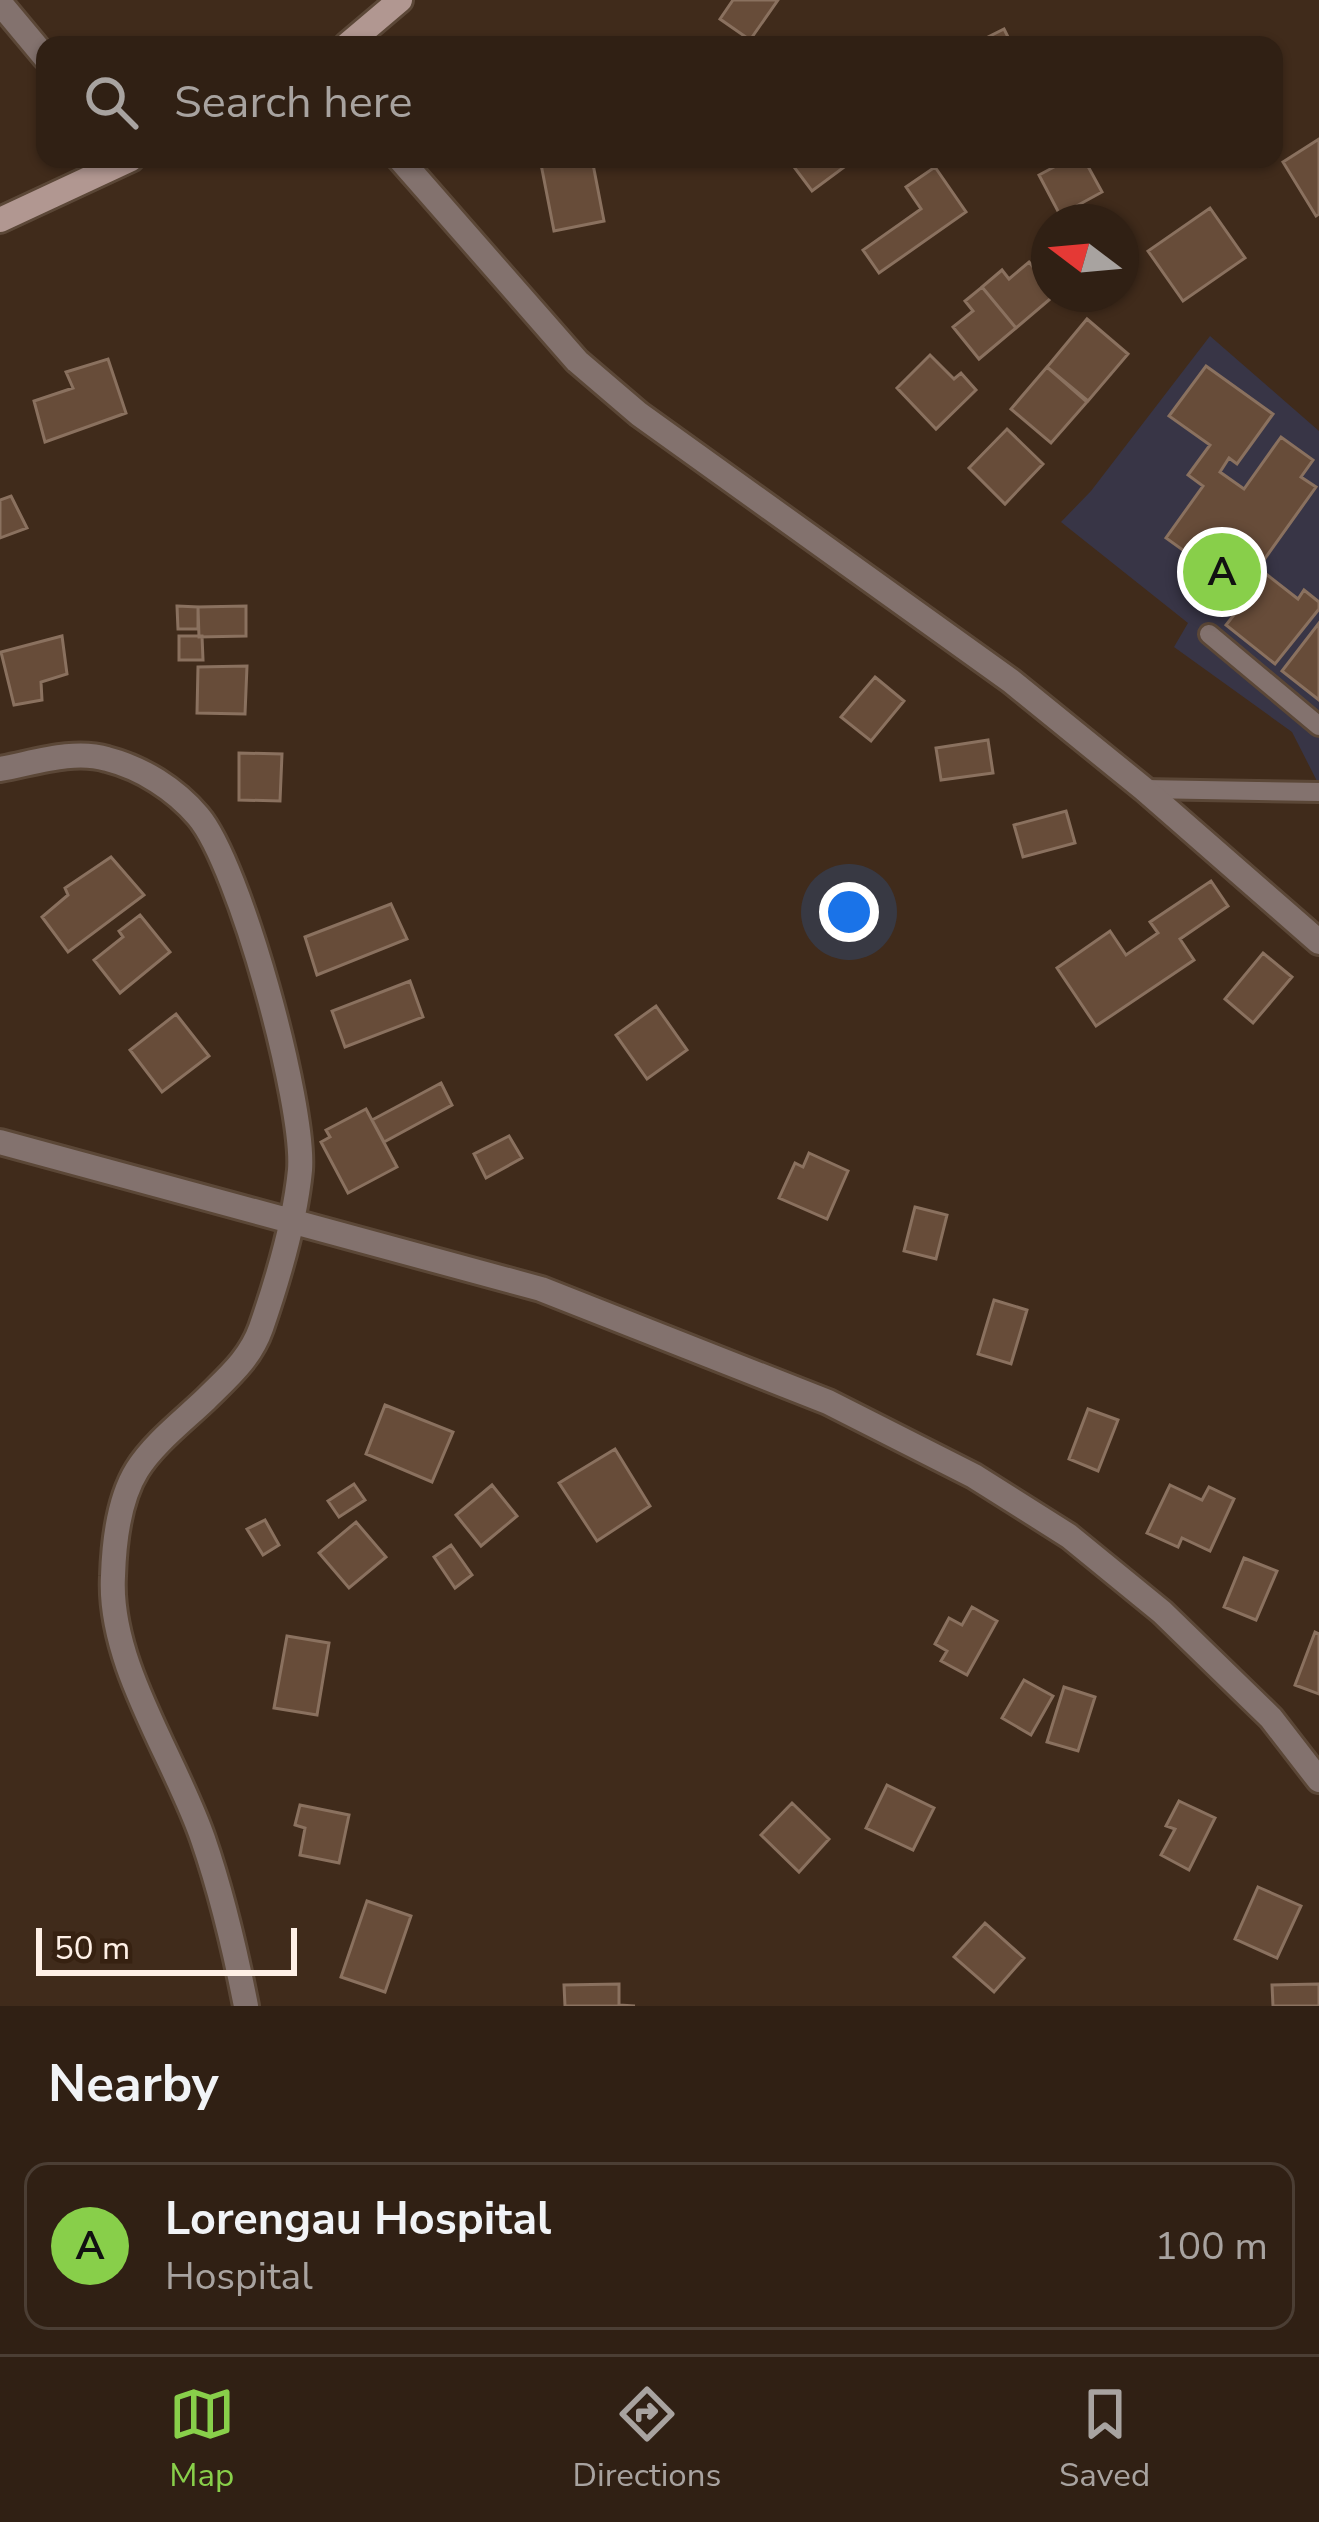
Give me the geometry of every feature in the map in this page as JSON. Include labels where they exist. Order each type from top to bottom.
[{"type":"main road","points":[[357,36],[400,0]]},
{"type":"main road","points":[[0,220],[112,168]]},
{"type":"street","points":[[0,3],[36,46]]},
{"type":"street","points":[[408,168],[578,361],[639,415],[1011,681],[1318,939]]},
{"type":"street","points":[[0,769],[71,756],[105,758],[162,784],[201,818],[218,847],[255,946],[294,1104],[300,1166],[291,1221],[253,1348],[138,1468],[126,1492],[112,1578],[117,1630],[202,1837],[235,1947],[246,2006]]},
{"type":"street","points":[[0,1142],[541,1289],[828,1402],[974,1476],[1069,1536],[1162,1612],[1270,1718],[1319,1780]]},
{"type":"lane","points":[[1209,634],[1319,726]]},
{"type":"lane","points":[[1144,789],[1319,792]]},
{"type":"shaded area","points":[[1210,336],[1319,431],[1319,785],[1292,732],[1174,647],[1188,623],[1061,522],[1091,491]]},
{"type":"building","points":[[733,0],[778,0],[753,36],[744,36],[720,19]]},
{"type":"building","points":[[1319,139],[1319,214],[1316,216],[1283,162]]},
{"type":"building","points":[[542,168],[594,168],[604,221],[554,231]]},
{"type":"building","points":[[795,168],[843,168],[812,191]]},
{"type":"building","points":[[936,168],[966,212],[879,273],[863,250],[921,209],[906,187]]},
{"type":"building","points":[[1052,168],[1089,168],[1102,192],[1080,204],[1054,204],[1039,175]]},
{"type":"building","points":[[1210,208],[1245,258],[1183,301],[1148,251]]},
{"type":"building","points":[[1031,264],[1031,312],[1035,312],[1016,328],[982,287],[1002,270],[1009,279]]},
{"type":"building","points":[[982,287],[1016,328],[979,359],[953,327],[973,311],[965,301]]},
{"type":"building","points":[[1087,319],[1128,354],[1088,401],[1047,367]]},
{"type":"building","points":[[930,355],[954,379],[961,373],[976,390],[936,429],[897,388]]},
{"type":"building","points":[[108,359],[126,413],[45,442],[34,401],[73,388],[66,372]]},
{"type":"building","points":[[1206,366],[1273,414],[1237,464],[1229,458],[1220,472],[1244,489],[1281,437],[1313,460],[1301,477],[1316,487],[1241,592],[1166,538],[1203,486],[1188,475],[1210,445],[1169,416]]},
{"type":"building","points":[[1047,367],[1087,402],[1051,443],[1011,409]]},
{"type":"building","points":[[1007,429],[1043,464],[1005,504],[969,468]]},
{"type":"building","points":[[11,496],[27,528],[0,538],[0,500]]},
{"type":"building","points":[[1266,574],[1298,599],[1304,590],[1319,602],[1319,609],[1275,664],[1226,625]]},
{"type":"building","points":[[177,606],[198,607],[198,629],[178,629]]},
{"type":"building","points":[[246,606],[246,636],[199,637],[198,607]]},
{"type":"building","points":[[1319,623],[1319,700],[1282,671]]},
{"type":"building","points":[[62,636],[67,674],[41,682],[42,700],[14,705],[1,652]]},
{"type":"building","points":[[179,636],[202,636],[203,660],[179,660]]},
{"type":"building","points":[[247,666],[245,714],[197,713],[198,667]]},
{"type":"building","points":[[875,677],[904,701],[871,741],[841,717]]},
{"type":"building","points":[[988,740],[993,773],[941,780],[936,748]]},
{"type":"building","points":[[239,753],[282,754],[280,801],[239,800]]},
{"type":"building","points":[[1066,811],[1075,843],[1023,857],[1014,825]]},
{"type":"building","points":[[111,857],[144,895],[68,952],[42,917],[68,895],[65,888]]},
{"type":"building","points":[[1211,881],[1228,906],[1180,939],[1194,960],[1096,1026],[1057,968],[1110,931],[1126,955],[1158,933],[1150,922]]},
{"type":"building","points":[[391,904],[407,939],[317,975],[305,937]]},
{"type":"building","points":[[140,915],[170,952],[120,993],[94,960],[123,937],[119,931]]},
{"type":"building","points":[[1263,953],[1292,977],[1253,1023],[1225,999]]},
{"type":"building","points":[[410,981],[423,1017],[345,1047],[332,1011]]},
{"type":"building","points":[[656,1006],[687,1050],[647,1079],[616,1035]]},
{"type":"building","points":[[176,1014],[209,1056],[162,1092],[130,1050]]},
{"type":"building","points":[[441,1083],[452,1105],[384,1142],[372,1120]]},
{"type":"building","points":[[366,1109],[397,1167],[348,1193],[321,1142],[330,1137],[326,1130]]},
{"type":"building","points":[[509,1136],[522,1158],[486,1178],[474,1154]]},
{"type":"building","points":[[809,1153],[848,1171],[827,1219],[779,1198],[795,1163],[803,1167]]},
{"type":"building","points":[[915,1207],[947,1215],[936,1259],[904,1251]]},
{"type":"building","points":[[994,1300],[1027,1310],[1011,1364],[978,1354]]},
{"type":"building","points":[[385,1405],[453,1432],[432,1482],[366,1454]]},
{"type":"building","points":[[1088,1409],[1118,1420],[1098,1471],[1069,1459]]},
{"type":"building","points":[[615,1449],[650,1506],[597,1541],[559,1483]]},
{"type":"building","points":[[354,1484],[365,1500],[339,1517],[328,1501]]},
{"type":"building","points":[[492,1485],[517,1516],[481,1546],[456,1515]]},
{"type":"building","points":[[1170,1485],[1202,1500],[1209,1487],[1234,1499],[1210,1551],[1182,1538],[1178,1547],[1147,1533]]},
{"type":"building","points":[[265,1520],[279,1545],[263,1555],[247,1529]]},
{"type":"building","points":[[356,1522],[386,1557],[349,1588],[319,1553]]},
{"type":"building","points":[[451,1545],[472,1575],[455,1588],[434,1557]]},
{"type":"building","points":[[1244,1558],[1277,1571],[1256,1620],[1224,1607]]},
{"type":"building","points":[[972,1607],[997,1621],[967,1675],[941,1661],[947,1651],[935,1644],[949,1618],[962,1625]]},
{"type":"building","points":[[1315,1632],[1319,1634],[1319,1694],[1295,1685]]},
{"type":"building","points":[[287,1636],[329,1643],[317,1715],[274,1708]]},
{"type":"building","points":[[1024,1680],[1053,1696],[1031,1735],[1002,1718]]},
{"type":"building","points":[[1064,1687],[1095,1697],[1078,1751],[1047,1742]]},
{"type":"building","points":[[887,1785],[934,1808],[913,1850],[866,1828]]},
{"type":"building","points":[[1179,1801],[1215,1818],[1189,1870],[1161,1855],[1175,1829],[1166,1826]]},
{"type":"building","points":[[792,1803],[829,1839],[799,1872],[761,1835]]},
{"type":"building","points":[[300,1805],[349,1815],[339,1863],[300,1855],[305,1828],[295,1825]]},
{"type":"building","points":[[1258,1887],[1301,1906],[1277,1958],[1235,1939]]},
{"type":"building","points":[[367,1901],[411,1916],[385,1992],[341,1977]]},
{"type":"building","points":[[985,1923],[1024,1958],[994,1992],[954,1957]]},
{"type":"building","points":[[619,1984],[619,2005],[635,2006],[565,2006],[564,1985]]},
{"type":"building","points":[[1319,1984],[1319,2006],[1273,2006],[1272,1985]]},
{"type":"place","name":"Lorengau Hospital","points":[[1222,572]]}]
